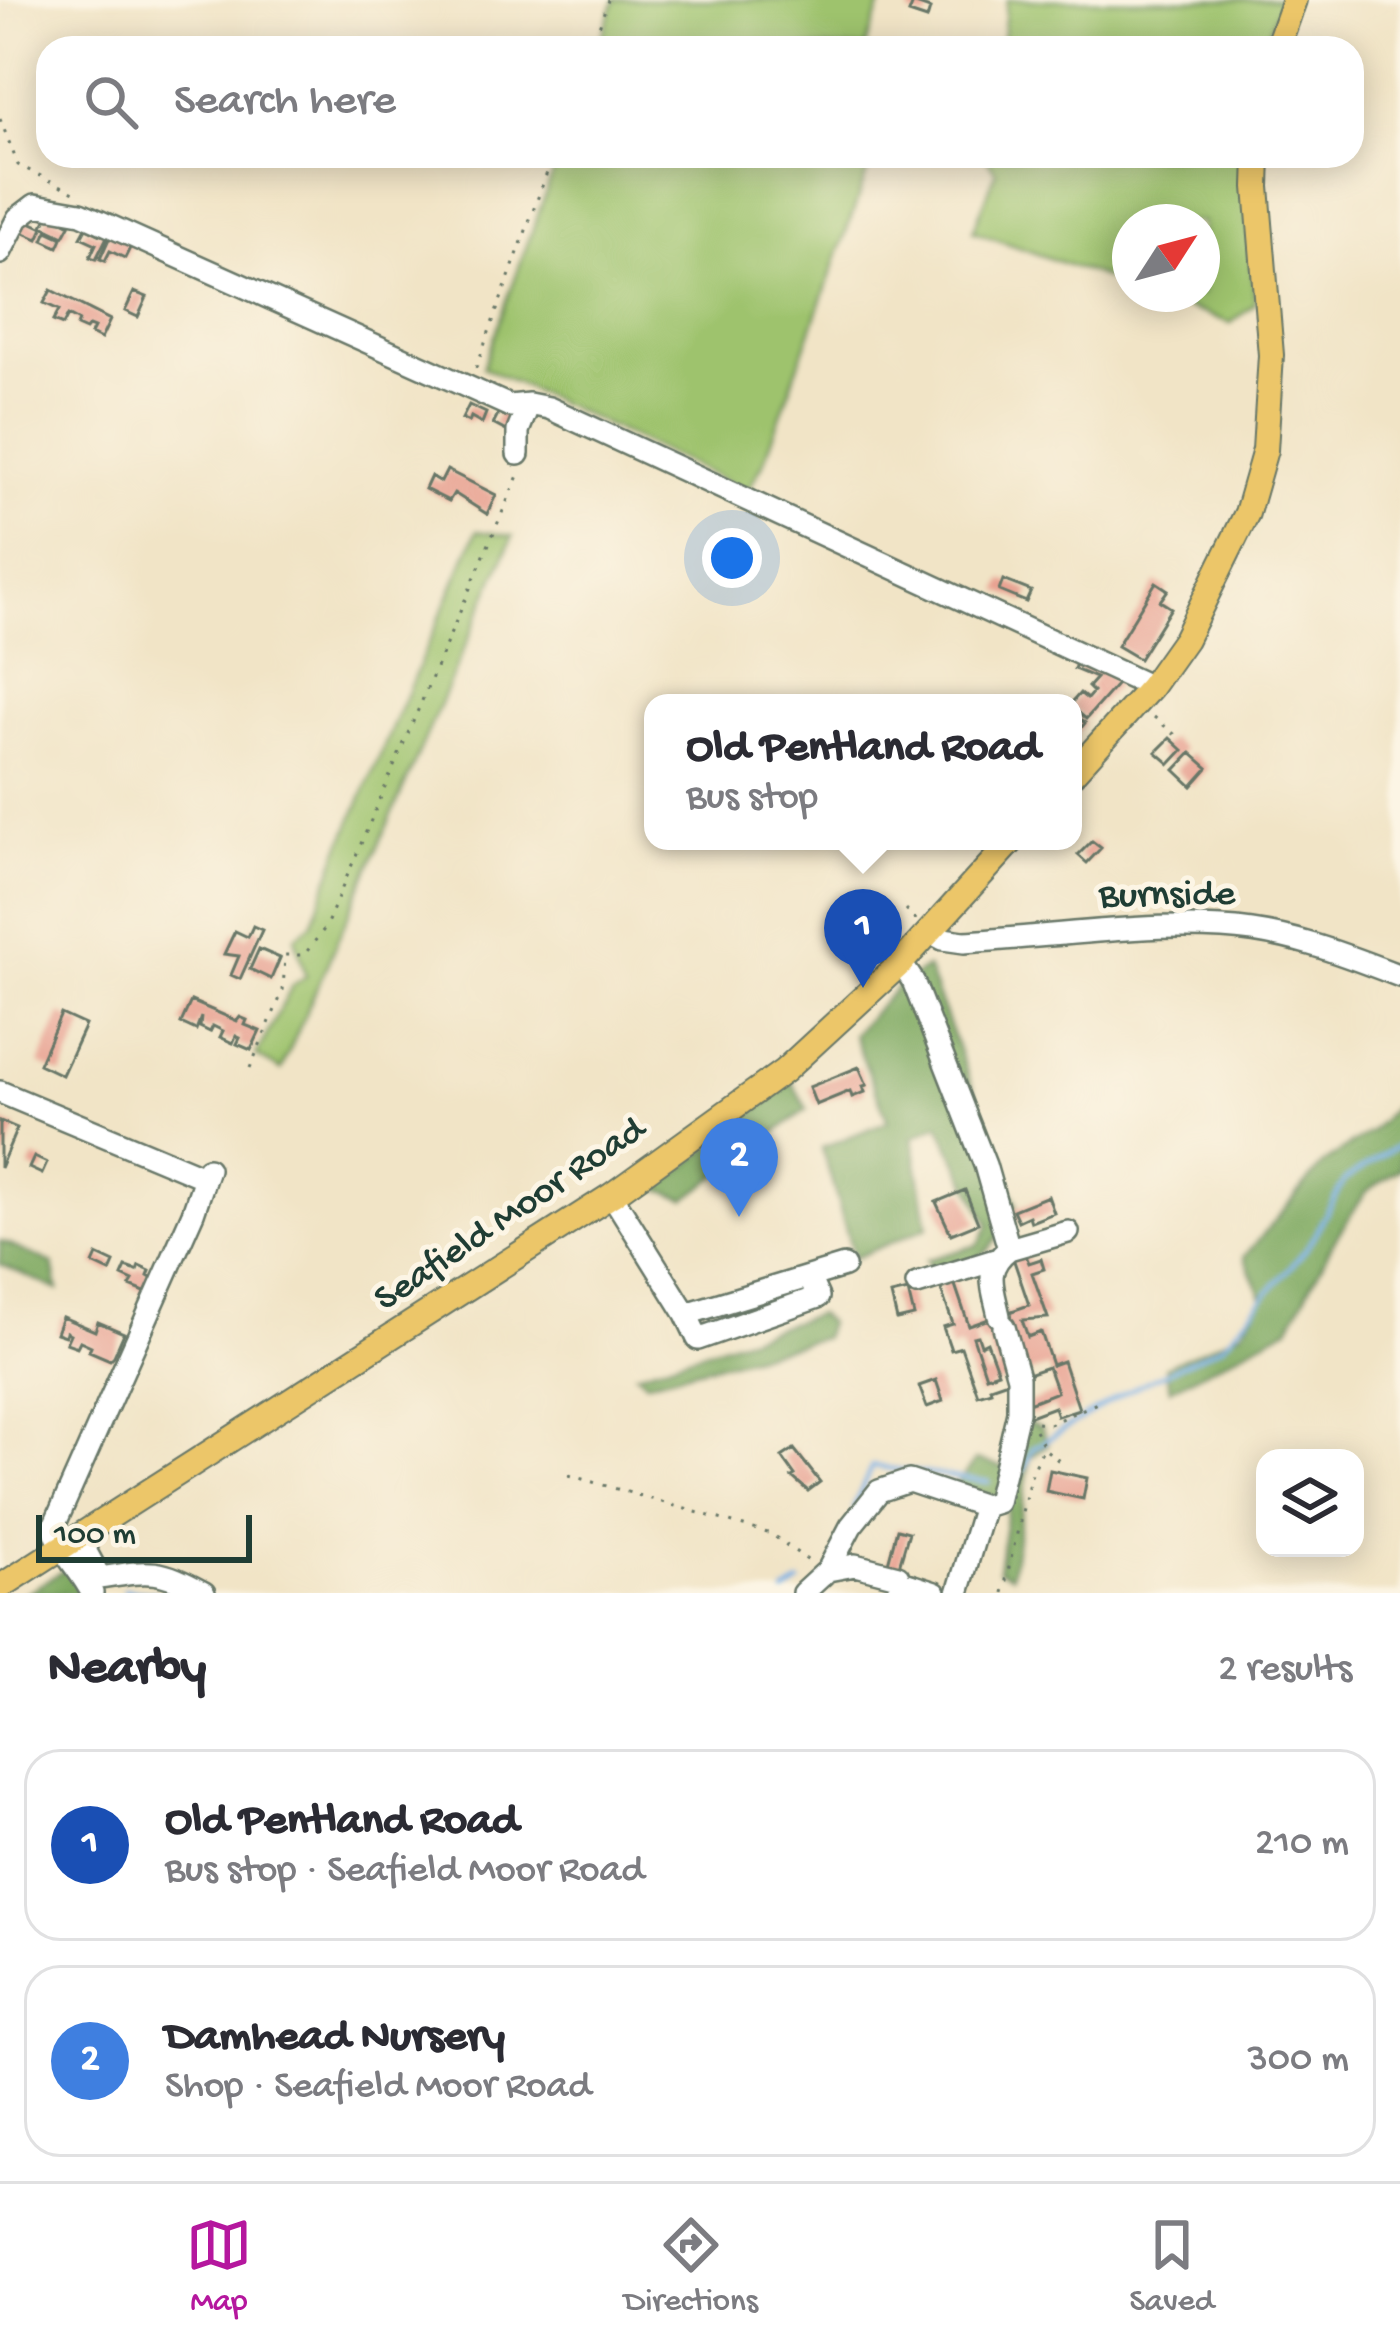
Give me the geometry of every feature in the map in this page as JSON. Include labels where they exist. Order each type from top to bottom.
[{"type":"main road","points":[[1281,36],[1294,0]]},
{"type":"main road","points":[[1082,763],[1144,695],[1185,639],[1247,513],[1265,450],[1271,355],[1258,168]]},
{"type":"main road","name":"Seafield Moor Road","points":[[0,1586],[612,1195],[784,1071],[901,963],[1004,850]]},
{"type":"street","points":[[0,254],[17,218],[35,205],[81,213],[511,406],[549,408],[612,436],[1144,695]]},
{"type":"street","points":[[518,454],[518,431],[529,404]]},
{"type":"street","name":"Burnside","points":[[930,932],[964,942],[1222,928],[1276,935],[1400,976]]},
{"type":"street","points":[[803,1593],[828,1570],[851,1526],[880,1491],[909,1481],[984,1506],[997,1502],[1023,1417],[1018,1377],[990,1272],[1002,1255],[986,1165],[913,981],[901,963]]},
{"type":"street","points":[[0,1092],[206,1173],[193,1213],[54,1526],[96,1585],[148,1571],[169,1574],[203,1593]]},
{"type":"street","points":[[612,1195],[686,1314],[844,1266]]},
{"type":"street","points":[[917,1284],[1068,1232]]},
{"type":"street","points":[[958,1593],[984,1506]]},
{"type":"street","points":[[828,1570],[855,1565],[898,1576],[898,1581],[935,1593]]},
{"type":"path","points":[[596,36],[608,0]]},
{"type":"path","points":[[473,376],[549,168]]},
{"type":"path","points":[[250,1068],[283,991],[285,955],[304,955],[326,928],[520,473],[518,454]]},
{"type":"path","points":[[1144,695],[1180,739]]},
{"type":"path","points":[[1023,1417],[1049,1424],[1096,1403]]},
{"type":"path","points":[[1003,1593],[1042,1443],[1059,1461]]},
{"type":"path","points":[[569,1475],[771,1534],[807,1561],[828,1570]]},
{"type":"green space","points":[[615,0],[883,0],[870,36],[602,36]]},
{"type":"green space","points":[[1007,0],[1280,0],[1267,36],[1003,36]]},
{"type":"green space","points":[[555,168],[869,168],[764,462],[747,491],[483,367]]},
{"type":"green space","points":[[993,168],[1244,168],[1255,304],[1231,323],[1200,312],[1220,312],[1220,204],[1112,204],[1112,281],[973,231],[996,172]]},
{"type":"green space","points":[[477,531],[513,536],[281,1070],[256,1056],[292,986],[306,976],[295,937],[312,924]]},
{"type":"green space","points":[[927,968],[1017,1204],[986,1251],[936,1278],[926,1260],[978,1245],[989,1225],[939,1124],[913,1137],[928,1227],[854,1258],[822,1148],[888,1121],[853,1034],[900,984]]},
{"type":"green space","points":[[792,1082],[807,1109],[686,1199],[658,1189]]},
{"type":"green space","points":[[1400,1100],[1400,1169],[1366,1192],[1335,1239],[1289,1327],[1170,1389],[1165,1367],[1242,1331],[1263,1298],[1244,1257],[1324,1163],[1372,1131]]},
{"type":"green space","points":[[0,1241],[53,1264],[58,1290],[0,1264]]},
{"type":"green space","points":[[817,1314],[828,1323],[823,1338],[646,1382],[636,1373]]},
{"type":"green space","points":[[1020,1420],[1041,1428],[1048,1444],[1030,1458],[1011,1575],[998,1570],[1009,1499],[954,1488],[976,1460],[1007,1468]]},
{"type":"green space","points":[[66,1569],[86,1593],[26,1593]]},
{"type":"building","points":[[913,3],[930,9],[927,19],[909,13]]},
{"type":"building","points":[[49,214],[70,225],[64,236],[43,226]]},
{"type":"building","points":[[24,219],[43,228],[38,239],[18,230]]},
{"type":"building","points":[[86,228],[101,235],[104,228],[110,231],[96,259],[90,257],[96,244],[81,237]]},
{"type":"building","points":[[47,231],[62,238],[58,247],[43,240]]},
{"type":"building","points":[[112,232],[133,242],[125,258],[110,251],[105,261],[100,259]]},
{"type":"building","points":[[51,290],[110,320],[101,339],[91,334],[94,328],[77,326],[79,321],[68,315],[63,325],[53,321],[59,310],[44,303]]},
{"type":"building","points":[[134,292],[147,297],[138,317],[125,311]]},
{"type":"building","points":[[469,405],[486,413],[482,423],[471,417],[469,422],[462,419]]},
{"type":"building","points":[[502,406],[520,415],[510,433],[493,424]]},
{"type":"building","points":[[447,470],[496,495],[487,514],[454,493],[449,501],[425,489],[431,476],[441,482]]},
{"type":"building","points":[[1003,580],[1031,591],[1026,602],[999,591]]},
{"type":"building","points":[[1156,582],[1168,590],[1160,601],[1171,608],[1139,659],[1117,646]]},
{"type":"building","points":[[1077,661],[1102,671],[1117,684],[1086,719],[1082,695],[1087,699],[1093,692],[1088,687],[1096,678],[1074,669]]},
{"type":"building","points":[[1170,738],[1183,750],[1170,764],[1156,752]]},
{"type":"building","points":[[1191,753],[1208,768],[1192,786],[1175,770]]},
{"type":"building","points":[[1092,841],[1101,848],[1087,863],[1078,855]]},
{"type":"building","points":[[253,926],[262,930],[240,979],[231,975],[239,956],[224,954],[235,931],[248,937]]},
{"type":"building","points":[[259,949],[280,958],[271,979],[250,969]]},
{"type":"building","points":[[191,1001],[237,1021],[240,1017],[247,1020],[245,1025],[260,1031],[251,1050],[237,1044],[240,1038],[236,1036],[233,1043],[220,1037],[223,1031],[213,1026],[210,1032],[200,1027],[201,1017],[196,1030],[181,1023]]},
{"type":"building","points":[[61,1014],[85,1025],[62,1075],[39,1064]]},
{"type":"building","points":[[859,1067],[865,1092],[852,1097],[850,1091],[816,1105],[809,1087]]},
{"type":"building","points":[[0,1121],[17,1128],[0,1168]]},
{"type":"building","points":[[34,1157],[47,1163],[42,1174],[29,1168]]},
{"type":"building","points":[[965,1190],[978,1223],[951,1234],[936,1202]]},
{"type":"building","points":[[1048,1196],[1054,1213],[1031,1222],[1029,1216],[1018,1221],[1013,1210]]},
{"type":"building","points":[[1025,1253],[1029,1263],[1041,1259],[1044,1269],[1032,1273],[1048,1318],[1022,1320],[1028,1337],[1041,1332],[1052,1365],[1063,1361],[1079,1409],[1057,1416],[1054,1407],[1030,1416],[1026,1404],[1057,1392],[1048,1367],[978,1395],[961,1347],[951,1350],[943,1327],[953,1324],[939,1284],[953,1279],[969,1326],[1029,1305],[1013,1258]],"holes":[[[978,1336],[981,1345],[987,1342],[998,1372],[986,1376],[973,1337]]]},
{"type":"building","points":[[97,1255],[114,1263],[110,1272],[93,1264]]},
{"type":"building","points":[[139,1266],[150,1271],[148,1276],[153,1279],[147,1293],[130,1286],[133,1281],[122,1276],[126,1267],[137,1271]]},
{"type":"building","points":[[908,1291],[914,1316],[897,1320],[891,1295]]},
{"type":"building","points":[[62,1317],[95,1331],[98,1322],[124,1333],[114,1356],[110,1360],[89,1351],[91,1346],[80,1341],[77,1347],[66,1343],[70,1334],[56,1333]]},
{"type":"building","points":[[936,1380],[943,1401],[927,1407],[919,1386]]},
{"type":"building","points":[[794,1449],[820,1482],[808,1491],[792,1477],[782,1457]]},
{"type":"building","points":[[1050,1470],[1087,1478],[1083,1499],[1046,1491]]},
{"type":"building","points":[[897,1529],[909,1532],[897,1573],[886,1570]]},
{"type":"waterway","points":[[1012,1481],[1025,1468],[1032,1449],[1127,1391],[1223,1345],[1306,1249],[1345,1180],[1400,1144]]},
{"type":"waterway","points":[[853,1508],[872,1466],[989,1482]]},
{"type":"waterway","points":[[785,1593],[800,1583]]},
{"type":"waterway","points":[[124,1590],[154,1593]]},
{"type":"place","name":"Old Pentland Road","points":[[863,988]]},
{"type":"place","name":"Damhead Nursery","points":[[739,1217]]}]
